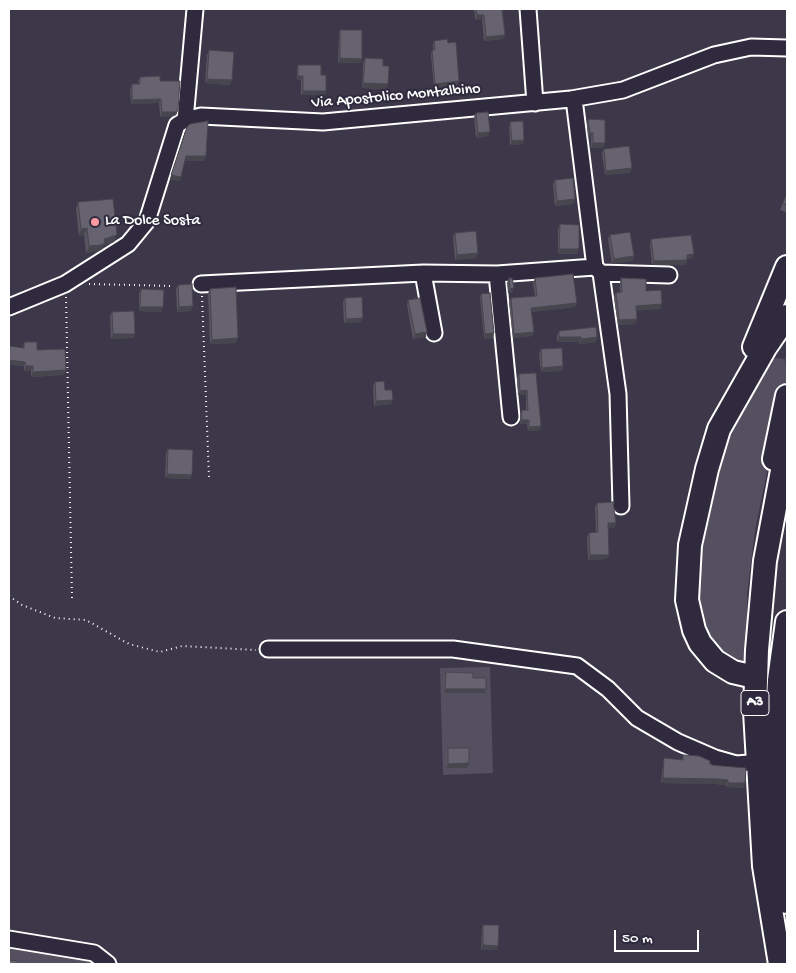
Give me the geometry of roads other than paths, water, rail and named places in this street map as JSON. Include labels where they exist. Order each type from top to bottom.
[{"type":"highway","name":"A3","points":[[746,675],[724,667],[707,653],[694,630],[687,600],[687,567],[693,525],[706,469],[719,429],[787,268]]},
{"type":"highway","name":"A3","points":[[719,429],[765,348],[787,316]]},
{"type":"highway","name":"A3","points":[[780,964],[764,866],[758,794],[755,711],[761,525],[787,396]]},
{"type":"highway","name":"A3","points":[[759,615],[771,528],[787,444]]},
{"type":"highway","name":"A3","points":[[787,622],[779,680],[774,754],[777,823],[787,902]]},
{"type":"street","points":[[9,307],[65,284],[128,244],[148,221],[177,125],[185,120],[195,9]]},
{"type":"street","points":[[528,9],[535,103]]},
{"type":"street","name":"Via Apostolico Montalbino","points":[[185,120],[201,116],[323,122],[426,111],[574,99],[623,90],[714,55],[751,47],[787,48]]},
{"type":"street","points":[[574,99],[618,394],[621,506]]},
{"type":"street","points":[[201,284],[423,273],[498,274],[598,270],[669,275]]},
{"type":"street","points":[[423,273],[434,333]]},
{"type":"street","points":[[498,274],[511,416]]},
{"type":"street","points":[[268,649],[454,649],[578,666],[608,689],[637,718],[678,742],[715,758],[736,764],[749,763]]},
{"type":"street","points":[[9,939],[94,953],[108,964]]},
{"type":"place","name":"La Dolce Sosta","points":[[95,222]]}]
